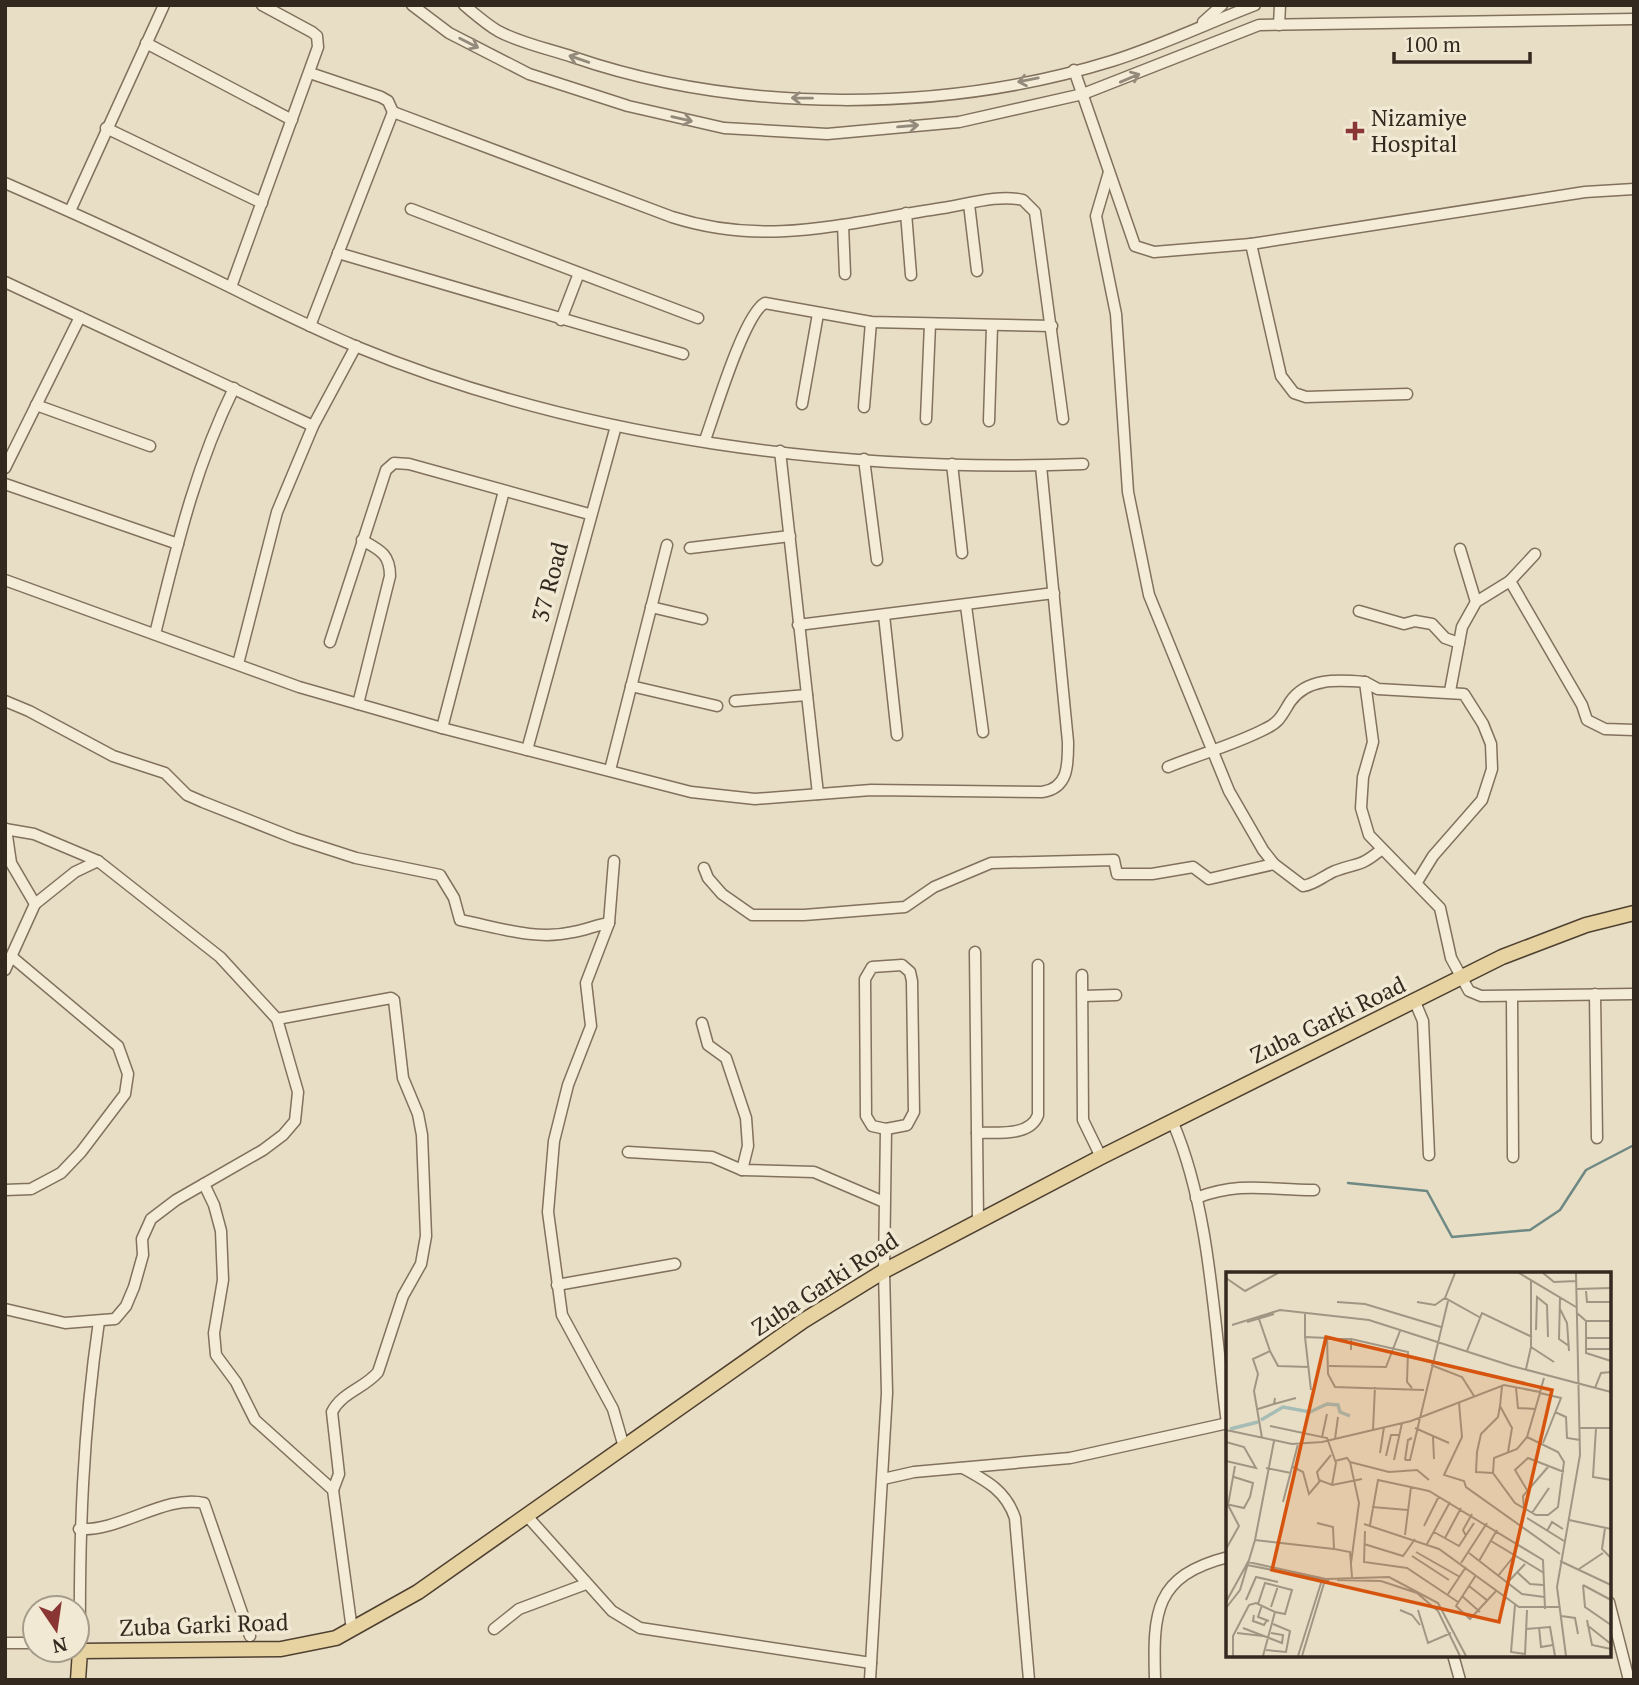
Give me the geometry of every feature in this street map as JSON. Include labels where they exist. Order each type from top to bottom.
[{"type":"main road","name":"Zuba Garki Road","points":[[91,1646],[281,1649],[336,1638],[418,1592],[803,1321],[884,1271],[1101,1157],[1461,978],[1548,939],[1634,913]]},
{"type":"street","points":[[69,211],[164,5]]},
{"type":"street","points":[[231,287],[318,47],[317,36],[262,5]]},
{"type":"street","points":[[412,5],[449,33],[529,74],[628,106],[724,128],[827,134],[959,122],[1083,94],[1259,25],[1634,19]]},
{"type":"street","points":[[464,5],[499,32],[608,69],[763,97],[873,99],[953,92],[1112,61],[1258,5],[1259,25]]},
{"type":"street","points":[[1195,29],[1222,5]]},
{"type":"street","points":[[1279,25],[1280,5]]},
{"type":"street","points":[[146,43],[292,120]]},
{"type":"street","points":[[1074,70],[1131,238],[1141,250],[1154,253],[1251,244],[1585,192],[1634,189]]},
{"type":"street","points":[[310,73],[381,97],[388,101],[393,112],[694,224],[739,232],[776,234],[1015,198],[1030,205],[1035,212],[1063,419]]},
{"type":"street","points":[[310,326],[393,112]]},
{"type":"street","points":[[106,128],[262,203]]},
{"type":"street","points":[[1109,172],[1096,216],[1116,314],[1124,458],[1136,537],[1149,595],[1229,792],[1274,864],[1303,886],[1333,872],[1362,866],[1382,849]]},
{"type":"street","points":[[5,183],[356,346],[527,405],[616,426],[780,451],[952,464],[1083,464]]},
{"type":"street","points":[[969,204],[977,271]]},
{"type":"street","points":[[411,209],[698,318]]},
{"type":"street","points":[[906,213],[911,275]]},
{"type":"street","points":[[843,225],[845,274]]},
{"type":"street","points":[[1251,244],[1281,376],[1294,393],[1306,397],[1407,394]]},
{"type":"street","points":[[338,253],[684,354]]},
{"type":"street","points":[[561,320],[579,273]]},
{"type":"street","points":[[6,283],[313,426]]},
{"type":"street","points":[[705,440],[740,344],[759,306],[776,303],[818,314],[871,322],[1052,326]]},
{"type":"street","points":[[802,404],[818,314]]},
{"type":"street","points":[[5,468],[80,317]]},
{"type":"street","points":[[864,407],[871,322]]},
{"type":"street","points":[[926,419],[930,324]]},
{"type":"street","points":[[989,421],[992,326]]},
{"type":"street","points":[[238,664],[277,512],[313,426],[356,346]]},
{"type":"street","points":[[155,634],[201,462],[234,388]]},
{"type":"street","points":[[36,405],[150,446]]},
{"type":"street","name":"37 Road","points":[[527,750],[589,514],[616,426]]},
{"type":"street","points":[[780,451],[818,794]]},
{"type":"street","points":[[864,459],[877,560]]},
{"type":"street","points":[[330,642],[386,470],[394,463],[409,464],[589,514]]},
{"type":"street","points":[[952,464],[962,553]]},
{"type":"street","points":[[5,580],[358,704],[527,750],[727,797],[871,790],[1042,792],[1058,787],[1065,777],[1068,742],[1041,466]]},
{"type":"street","points":[[5,484],[178,544]]},
{"type":"street","points":[[442,728],[505,491]]},
{"type":"street","points":[[690,548],[790,536]]},
{"type":"street","points":[[358,704],[390,576],[389,560],[385,553],[362,540]]},
{"type":"street","points":[[610,770],[667,545]]},
{"type":"street","points":[[1460,549],[1476,602]]},
{"type":"street","points":[[1450,691],[1462,626],[1476,602],[1510,581],[1535,554]]},
{"type":"street","points":[[1510,581],[1582,705],[1587,719],[1605,729],[1634,730]]},
{"type":"street","points":[[798,625],[1054,593]]},
{"type":"street","points":[[966,606],[983,732]]},
{"type":"street","points":[[652,607],[702,619]]},
{"type":"street","points":[[1359,611],[1404,624],[1415,621],[1432,624],[1445,638],[1459,643]]},
{"type":"street","points":[[884,615],[897,735]]},
{"type":"street","points":[[1168,768],[1265,729],[1282,719],[1292,699],[1309,685],[1332,680],[1365,682],[1378,689],[1427,694],[1450,691],[1464,694],[1483,724],[1491,744],[1492,769],[1482,800],[1442,846],[1417,882]]},
{"type":"street","points":[[1365,682],[1373,742],[1363,777],[1361,808],[1368,835],[1440,908],[1446,945],[1461,978],[1475,995],[1634,994]]},
{"type":"street","points":[[631,685],[717,706]]},
{"type":"street","points":[[735,701],[807,695]]},
{"type":"street","points":[[5,701],[29,710],[113,756],[165,773],[187,795],[203,802],[294,838],[356,858],[440,875],[454,898],[460,920],[510,933],[537,934],[573,932],[591,925],[609,923]]},
{"type":"street","points":[[5,1309],[65,1323],[115,1319],[126,1306],[143,1255],[142,1239],[151,1219],[162,1209],[263,1150],[295,1121],[298,1092],[277,1019],[220,957],[98,861],[34,834],[6,829],[11,863],[35,904]]},
{"type":"street","points":[[614,860],[609,923],[586,983],[591,1026],[568,1085],[553,1151],[548,1212],[557,1285],[565,1323],[613,1409],[624,1447]]},
{"type":"street","points":[[704,868],[708,878],[723,894],[752,915],[804,915],[905,907],[934,887],[991,863],[1114,860],[1117,874],[1152,874],[1193,867],[1209,879],[1274,864]]},
{"type":"street","points":[[5,970],[35,904],[75,872],[98,861]]},
{"type":"street","points":[[975,952],[978,1220]]},
{"type":"street","points":[[5,1190],[31,1189],[61,1173],[81,1152],[125,1094],[128,1074],[118,1046],[12,957]]},
{"type":"street","points":[[902,965],[910,972],[912,981],[914,1112],[906,1125],[886,1129],[872,1126],[866,1116],[865,979],[872,967],[902,965]]},
{"type":"street","points":[[977,1133],[1013,1132],[1027,1128],[1035,1122],[1038,1115],[1038,965]]},
{"type":"street","points":[[1082,975],[1083,1120],[1101,1157]]},
{"type":"street","points":[[1595,994],[1597,1138]]},
{"type":"street","points":[[1083,996],[1116,995]]},
{"type":"street","points":[[1512,996],[1513,1157]]},
{"type":"street","points":[[277,1019],[391,998],[394,1000],[403,1078],[418,1114],[422,1135],[426,1236],[421,1264],[403,1296],[378,1372],[372,1380],[345,1395],[332,1412],[339,1474],[333,1490],[352,1630]]},
{"type":"street","points":[[1415,1002],[1423,1021],[1429,1155]]},
{"type":"street","points":[[702,1023],[708,1045],[726,1058],[746,1118],[748,1146],[742,1170]]},
{"type":"street","points":[[1172,1122],[1196,1198],[1226,1416]]},
{"type":"street","points":[[870,1680],[887,1393],[884,1271],[886,1129]]},
{"type":"street","points":[[628,1152],[712,1157],[742,1170],[814,1172],[884,1202]]},
{"type":"street","points":[[204,1184],[214,1205],[221,1231],[223,1280],[214,1333],[216,1355],[236,1382],[255,1420],[333,1490]]},
{"type":"street","points":[[1196,1198],[1232,1186],[1314,1190]]},
{"type":"street","points":[[557,1285],[675,1264]]},
{"type":"street","points":[[79,1594],[82,1456],[99,1321]]},
{"type":"street","points":[[883,1479],[914,1472],[1070,1458],[1226,1423]]},
{"type":"street","points":[[963,1468],[993,1484],[1004,1496],[1015,1518],[1029,1680]]},
{"type":"street","points":[[79,1529],[104,1529],[172,1506],[204,1503],[250,1636]]},
{"type":"street","points":[[527,1516],[612,1611],[640,1628],[871,1663]]},
{"type":"street","points":[[1155,1680],[1156,1612],[1165,1592],[1179,1577],[1209,1562],[1226,1558]]},
{"type":"street","points":[[494,1629],[519,1609],[586,1584]]},
{"type":"street","points":[[1611,1610],[1629,1680]]},
{"type":"street","points":[[1621,1649],[1634,1659]]},
{"type":"street","points":[[1454,1657],[1460,1680]]},
{"type":"waterway","points":[[1348,1183],[1427,1191],[1452,1237],[1530,1230],[1560,1210],[1586,1170],[1634,1145]]},
{"type":"place","name":"Nizamiye Hospital","points":[[1355,131]]}]
